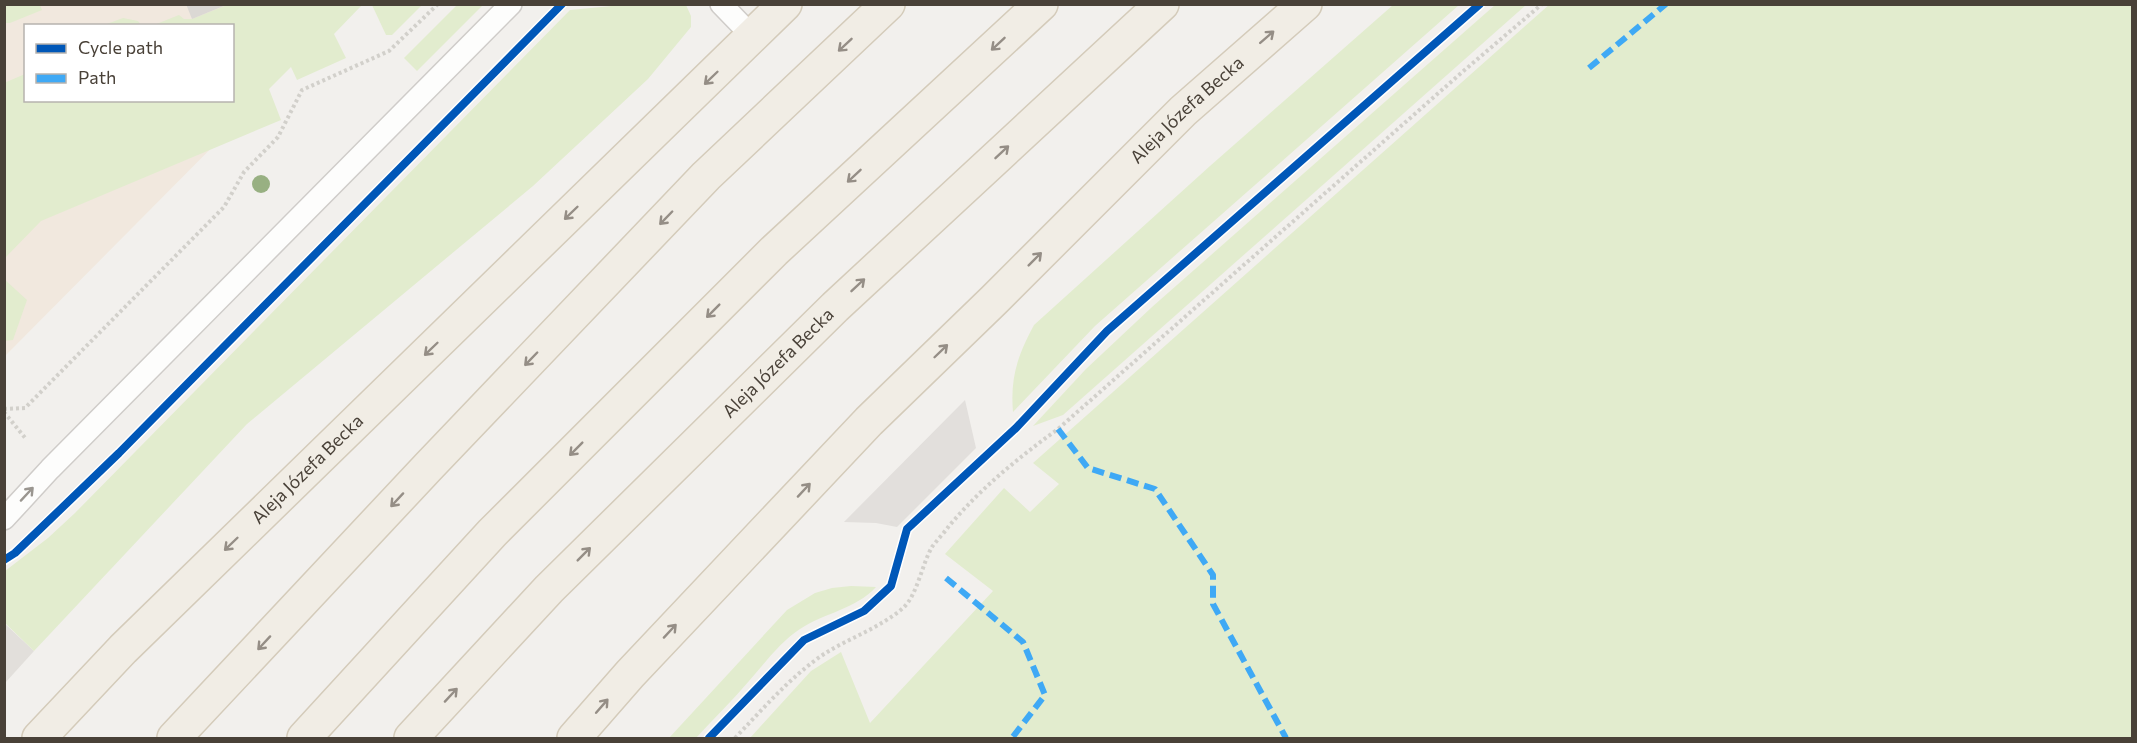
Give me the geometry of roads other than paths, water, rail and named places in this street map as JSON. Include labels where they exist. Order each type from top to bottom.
[{"type":"main road","name":"Aleja Józefa Becka","points":[[39,738],[123,649],[785,4]]},
{"type":"main road","points":[[174,738],[428,467],[706,176],[888,4]]},
{"type":"main road","points":[[304,738],[492,533],[774,251],[1041,4]]},
{"type":"main road","name":"Aleja Józefa Becka","points":[[411,738],[549,589],[826,315],[1162,4]]},
{"type":"main road","name":"Aleja Józefa Becka","points":[[574,738],[630,674],[869,421],[1183,111],[1305,4]]},
{"type":"lane","points":[[4,519],[50,469],[511,4]]},
{"type":"lane","points":[[721,4],[753,37]]}]
